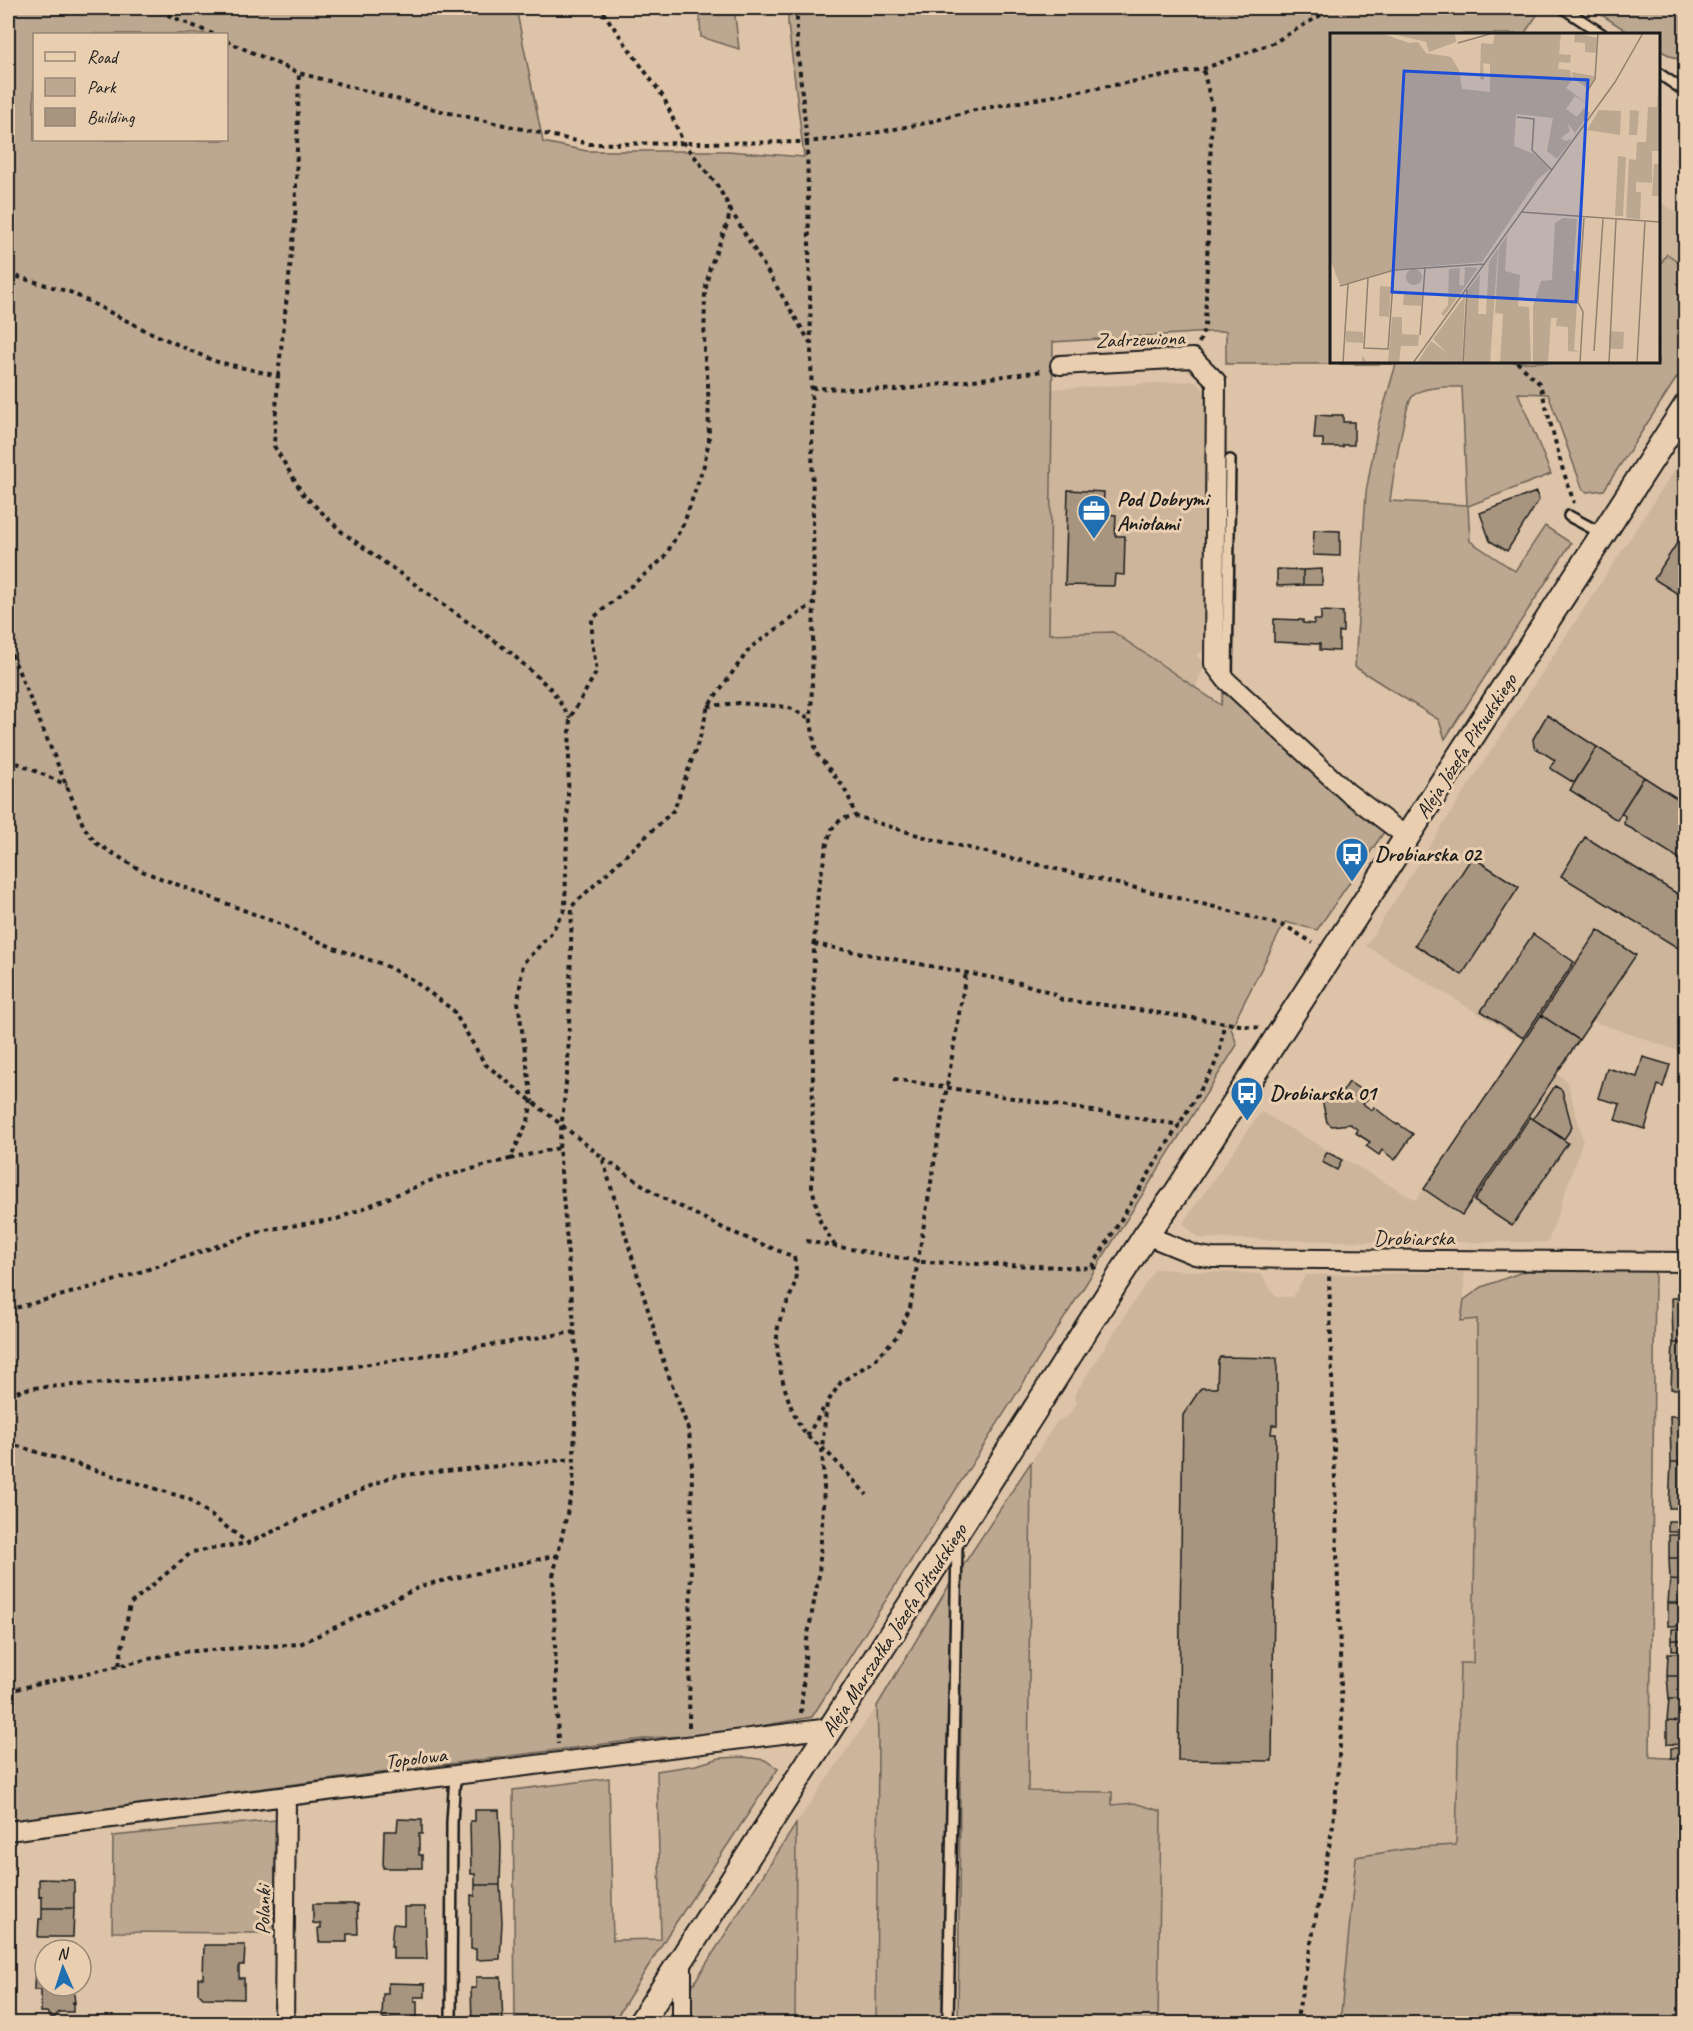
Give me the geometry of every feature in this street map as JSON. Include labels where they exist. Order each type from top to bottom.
[{"type":"main road","name":"Aleja Józefa Piłsudskiego","points":[[1146,1235],[1175,1195],[1686,406]]},
{"type":"main road","name":"Aleja Marszałka Józefa Piłsudskiego","points":[[639,2024],[1146,1235]]},
{"type":"street","name":"Zadrzewiona","points":[[1060,365],[1193,358],[1216,381],[1214,664],[1227,681]]},
{"type":"street","points":[[1227,681],[1347,792],[1407,837]]},
{"type":"street","name":"Drobiarska","points":[[1146,1235],[1191,1253],[1212,1258],[1686,1262]]},
{"type":"street","name":"Topolowa","points":[[8,1831],[830,1728]]},
{"type":"street","name":"Polanki","points":[[284,2024],[286,1797]]},
{"type":"street","points":[[682,1958],[682,2024]]},
{"type":"lane","points":[[1563,8],[1600,33]]},
{"type":"lane","points":[[1660,74],[1686,92]]},
{"type":"lane","points":[[1227,681],[1230,460]]},
{"type":"lane","points":[[1569,516],[1603,534]]},
{"type":"lane","points":[[948,2024],[957,1532]]},
{"type":"lane","points":[[451,2024],[454,1776]]},
{"type":"path","points":[[151,8],[163,10],[211,33]]},
{"type":"path","points":[[600,8],[664,98],[683,142],[717,185],[811,345]]},
{"type":"path","points":[[797,8],[797,44],[807,142],[812,388],[814,603],[811,719],[816,753],[843,786],[855,816]]},
{"type":"path","points":[[228,42],[299,73],[445,112],[590,144],[807,142],[864,134],[985,108],[1203,69],[1274,43],[1332,8]]},
{"type":"path","points":[[1193,358],[1205,327],[1209,247],[1212,106],[1203,69]]},
{"type":"path","points":[[299,73],[295,225],[278,376],[274,446],[303,494],[342,532],[511,653],[551,689],[570,718]]},
{"type":"path","points":[[510,1159],[528,1121],[532,1100],[518,1002],[523,963],[550,934],[565,909],[570,718],[597,671],[592,642],[592,619],[664,558],[684,523],[704,465],[709,440],[708,383],[704,351],[705,292],[710,267],[728,222],[730,208]]},
{"type":"path","points":[[8,274],[70,292],[214,361],[278,376]]},
{"type":"path","points":[[1518,363],[1540,384],[1562,467],[1576,509],[1569,516]]},
{"type":"path","points":[[812,388],[897,390],[1041,372],[1060,365]]},
{"type":"path","points":[[558,1763],[554,1576],[573,1487],[577,1362],[558,1148],[563,1125],[568,1065],[572,906],[674,810],[700,737],[708,706],[751,647],[814,603]]},
{"type":"path","points":[[8,646],[84,827],[96,843],[142,871],[280,924],[334,948],[382,964],[411,979],[453,1010],[485,1064],[602,1157],[659,1196],[727,1230],[794,1257],[797,1268],[794,1291],[778,1324],[778,1360],[795,1420],[807,1436],[822,1447],[867,1495]]},
{"type":"path","points":[[708,706],[739,703],[788,707],[811,719]]},
{"type":"path","points":[[8,759],[67,785]]},
{"type":"path","points":[[835,1246],[820,1221],[812,1187],[814,944],[819,883],[827,843],[832,829],[838,822],[855,816],[931,839],[1161,893],[1287,927],[1330,955]]},
{"type":"path","points":[[814,944],[1031,986],[1054,993],[1062,1000],[1260,1028]]},
{"type":"path","points":[[807,1436],[841,1382],[874,1361],[897,1336],[910,1308],[966,973]]},
{"type":"path","points":[[1092,1268],[1216,1063],[1224,1023]]},
{"type":"path","points":[[894,1079],[1180,1125]]},
{"type":"path","points":[[8,1310],[107,1283],[266,1230],[337,1219],[437,1178],[558,1148]]},
{"type":"path","points":[[602,1157],[664,1363],[689,1431],[692,1466],[689,1746]]},
{"type":"path","points":[[806,1242],[918,1261],[1092,1268],[1103,1265]]},
{"type":"path","points":[[1296,2024],[1333,1825],[1342,1722],[1329,1260]]},
{"type":"path","points":[[8,1394],[30,1388],[350,1367],[574,1332]]},
{"type":"path","points":[[800,1732],[806,1645],[819,1575],[824,1488],[822,1447],[827,1403]]},
{"type":"path","points":[[8,1443],[189,1499],[248,1543]]},
{"type":"path","points":[[119,1665],[130,1604],[192,1552],[248,1543],[392,1476],[574,1459]]},
{"type":"path","points":[[8,1690],[180,1652],[300,1644],[424,1585],[558,1555]]},
{"type":"shaded area","points":[[1660,202],[1686,218],[1685,266],[1667,254],[1660,264]]},
{"type":"shaded area","points":[[1195,381],[1209,394],[1205,649],[1196,655],[1205,665],[1195,688],[1222,706],[1048,718],[1053,389]]},
{"type":"shaded area","points":[[1685,454],[1685,1053],[1592,1021],[1556,1074],[1567,1081],[1583,1140],[1548,1242],[1388,1242],[1198,1238],[1183,1223],[1261,1112],[1416,1200],[1523,1040],[1366,946]]},
{"type":"shaded area","points":[[1155,1269],[1261,1274],[1276,1297],[1292,1297],[1306,1275],[1464,1272],[1461,1320],[1477,1318],[1473,1664],[1460,1663],[1456,1845],[1419,1847],[1356,1857],[1340,2023],[1158,2023],[1161,1811],[1134,1803],[1111,1805],[1112,1793],[1028,1791],[1031,1462],[1057,1421],[1068,1416],[1077,1403],[1074,1395]]},
{"type":"shaded area","points":[[877,1706],[876,2023],[795,2024],[796,1824]]},
{"type":"green space","points":[[8,8],[516,8],[543,142],[587,151],[728,151],[804,157],[788,8],[1542,8],[1525,33],[1330,33],[1330,363],[1660,363],[1660,264],[1667,254],[1685,266],[1685,365],[1604,490],[1587,492],[1583,490],[1548,394],[1518,393],[1551,474],[1468,506],[1470,541],[1515,571],[1545,526],[1571,543],[1445,739],[1439,720],[1355,667],[1366,492],[1378,426],[1396,364],[1226,364],[1226,331],[1053,342],[1049,634],[1113,632],[1221,705],[1223,693],[1233,697],[1384,832],[1317,930],[1285,922],[1231,1028],[1237,1045],[812,1717],[716,1734],[651,1738],[8,1821]],"holes":[[[1462,387],[1467,505],[1390,501],[1405,415],[1412,397],[1426,389]]]},
{"type":"green space","points":[[699,8],[734,8],[739,49],[701,37]]},
{"type":"green space","points":[[1591,8],[1685,8],[1685,63],[1660,50],[1660,33],[1629,33]]},
{"type":"green space","points":[[1533,1268],[1655,1271],[1650,1757],[1685,1759],[1685,2023],[1340,2024],[1356,1857],[1419,1847],[1456,1845],[1460,1663],[1473,1663],[1477,1402],[1477,1319],[1461,1321],[1464,1300],[1482,1287]]},
{"type":"green space","points":[[1031,1462],[1028,1791],[1112,1792],[1112,1805],[1134,1803],[1161,1811],[1158,2023],[958,2023],[962,1567]]},
{"type":"green space","points":[[951,1582],[944,2023],[876,2024],[877,1706]]},
{"type":"green space","points":[[744,1757],[765,1760],[778,1769],[667,1936],[613,2023],[515,2023],[513,1790],[609,1778],[613,1940],[661,1939],[657,1771],[696,1765],[720,1758]]},
{"type":"green space","points":[[276,1820],[274,1933],[112,1932],[113,1836]]},
{"type":"green space","points":[[796,1824],[795,2023],[689,2024],[690,1989]]},
{"type":"building","points":[[1686,145],[1686,167],[1676,160]]},
{"type":"building","points":[[1316,415],[1343,415],[1343,422],[1354,422],[1354,445],[1323,447],[1323,439],[1314,439]]},
{"type":"building","points":[[1068,490],[1104,492],[1103,512],[1116,515],[1115,536],[1125,536],[1124,575],[1115,574],[1114,586],[1065,585]]},
{"type":"building","points":[[1536,492],[1539,500],[1507,551],[1490,541],[1480,513]]},
{"type":"building","points":[[1686,529],[1686,599],[1654,579]]},
{"type":"building","points":[[1314,530],[1340,531],[1340,556],[1313,555]]},
{"type":"building","points":[[1277,569],[1303,570],[1303,585],[1277,586]]},
{"type":"building","points":[[1322,569],[1322,585],[1303,585],[1303,570]]},
{"type":"building","points":[[1321,611],[1343,612],[1343,632],[1339,632],[1339,651],[1320,650],[1320,644],[1274,642],[1274,619],[1303,620],[1303,623],[1314,624],[1314,620],[1321,620]]},
{"type":"building","points":[[1547,715],[1597,747],[1574,783],[1550,768],[1555,760],[1534,747],[1533,739]]},
{"type":"building","points":[[1597,747],[1644,777],[1617,820],[1570,790]]},
{"type":"building","points":[[1644,777],[1686,804],[1686,863],[1624,824],[1625,816],[1621,813]]},
{"type":"building","points":[[1585,837],[1686,899],[1686,946],[1683,951],[1561,876]]},
{"type":"building","points":[[1472,857],[1519,887],[1462,975],[1415,945]]},
{"type":"building","points":[[1598,930],[1636,955],[1579,1040],[1541,1015]]},
{"type":"building","points":[[1533,934],[1574,962],[1523,1038],[1481,1011]]},
{"type":"building","points":[[1679,954],[1686,954],[1686,996],[1679,996]]},
{"type":"building","points":[[1541,1015],[1579,1040],[1462,1215],[1424,1189]]},
{"type":"building","points":[[1643,1057],[1670,1065],[1663,1087],[1658,1085],[1645,1129],[1615,1120],[1620,1104],[1598,1098],[1607,1068],[1637,1077]]},
{"type":"building","points":[[1349,1082],[1370,1096],[1363,1104],[1372,1110],[1374,1107],[1413,1134],[1395,1160],[1382,1150],[1379,1155],[1366,1146],[1370,1142],[1356,1133],[1358,1130],[1350,1124],[1332,1126],[1327,1122],[1322,1100],[1326,1095],[1343,1091]]},
{"type":"building","points":[[1555,1086],[1562,1090],[1572,1127],[1564,1139],[1533,1119]]},
{"type":"building","points":[[1530,1117],[1568,1143],[1512,1226],[1474,1201]]},
{"type":"building","points":[[1327,1152],[1342,1160],[1337,1170],[1322,1162]]},
{"type":"building","points":[[1672,1298],[1686,1298],[1686,1343],[1673,1343]]},
{"type":"building","points":[[1673,1343],[1686,1343],[1686,1389],[1671,1389]]},
{"type":"building","points":[[1220,1357],[1277,1358],[1277,1425],[1272,1425],[1271,1434],[1276,1434],[1272,1761],[1178,1760],[1183,1415],[1201,1388],[1217,1388]]},
{"type":"building","points":[[1670,1416],[1686,1416],[1686,1462],[1671,1462]]},
{"type":"building","points":[[1671,1462],[1686,1462],[1686,1508],[1669,1508]]},
{"type":"building","points":[[1668,1521],[1686,1521],[1686,1532],[1668,1532]]},
{"type":"building","points":[[1669,1535],[1686,1535],[1686,1558],[1669,1558]]},
{"type":"building","points":[[1669,1558],[1686,1558],[1686,1581],[1670,1580]]},
{"type":"building","points":[[1670,1580],[1686,1581],[1686,1603],[1668,1603]]},
{"type":"building","points":[[1668,1603],[1686,1603],[1686,1626],[1668,1626]]},
{"type":"building","points":[[1672,1629],[1686,1629],[1686,1640],[1672,1640]]},
{"type":"building","points":[[1672,1640],[1686,1640],[1686,1650],[1672,1650]]},
{"type":"building","points":[[1668,1653],[1686,1653],[1686,1676],[1667,1676]]},
{"type":"building","points":[[1667,1676],[1686,1676],[1686,1699],[1669,1699]]},
{"type":"building","points":[[1669,1699],[1686,1699],[1686,1722],[1667,1721]]},
{"type":"building","points":[[1667,1721],[1686,1722],[1686,1745],[1667,1744]]},
{"type":"building","points":[[1671,1748],[1686,1748],[1686,1759],[1671,1758]]},
{"type":"building","points":[[475,1810],[499,1810],[500,1885],[475,1885],[475,1874],[471,1874],[470,1821],[475,1821]]},
{"type":"building","points":[[398,1819],[422,1820],[419,1855],[422,1855],[422,1868],[383,1868],[384,1831],[397,1831]]},
{"type":"building","points":[[39,1879],[74,1880],[74,1908],[42,1908],[42,1896],[39,1897]]},
{"type":"building","points":[[475,1885],[500,1885],[502,1922],[500,1959],[476,1960],[476,1949],[471,1949],[471,1895],[475,1896]]},
{"type":"building","points":[[313,1904],[357,1904],[358,1934],[347,1934],[347,1942],[319,1942],[318,1928],[321,1928],[321,1924],[313,1923]]},
{"type":"building","points":[[404,1907],[425,1907],[427,1959],[393,1959],[393,1947],[391,1947],[393,1924],[404,1925]]},
{"type":"building","points":[[42,1908],[74,1908],[73,1937],[38,1937]]},
{"type":"building","points":[[204,1945],[245,1945],[244,1965],[239,1965],[239,1978],[244,1978],[244,1999],[203,1998],[198,1993],[198,1978],[203,1978]]},
{"type":"building","points":[[476,1977],[501,1977],[503,2024],[472,2024],[471,1988],[476,1988]]},
{"type":"building","points":[[388,1983],[425,1984],[425,1997],[414,1997],[414,2002],[417,2002],[417,2019],[396,2021],[382,2018],[383,1994],[388,1994]]},
{"type":"building","points":[[41,1998],[74,1998],[73,2012],[59,2012],[55,2017],[50,2017],[47,2012],[41,2012]]},
{"type":"place","name":"Pod Dobrymi Aniołami","points":[[1094,540]]},
{"type":"place","name":"Drobiarska 02","points":[[1352,883]]},
{"type":"place","name":"Drobiarska 01","points":[[1247,1122]]}]
